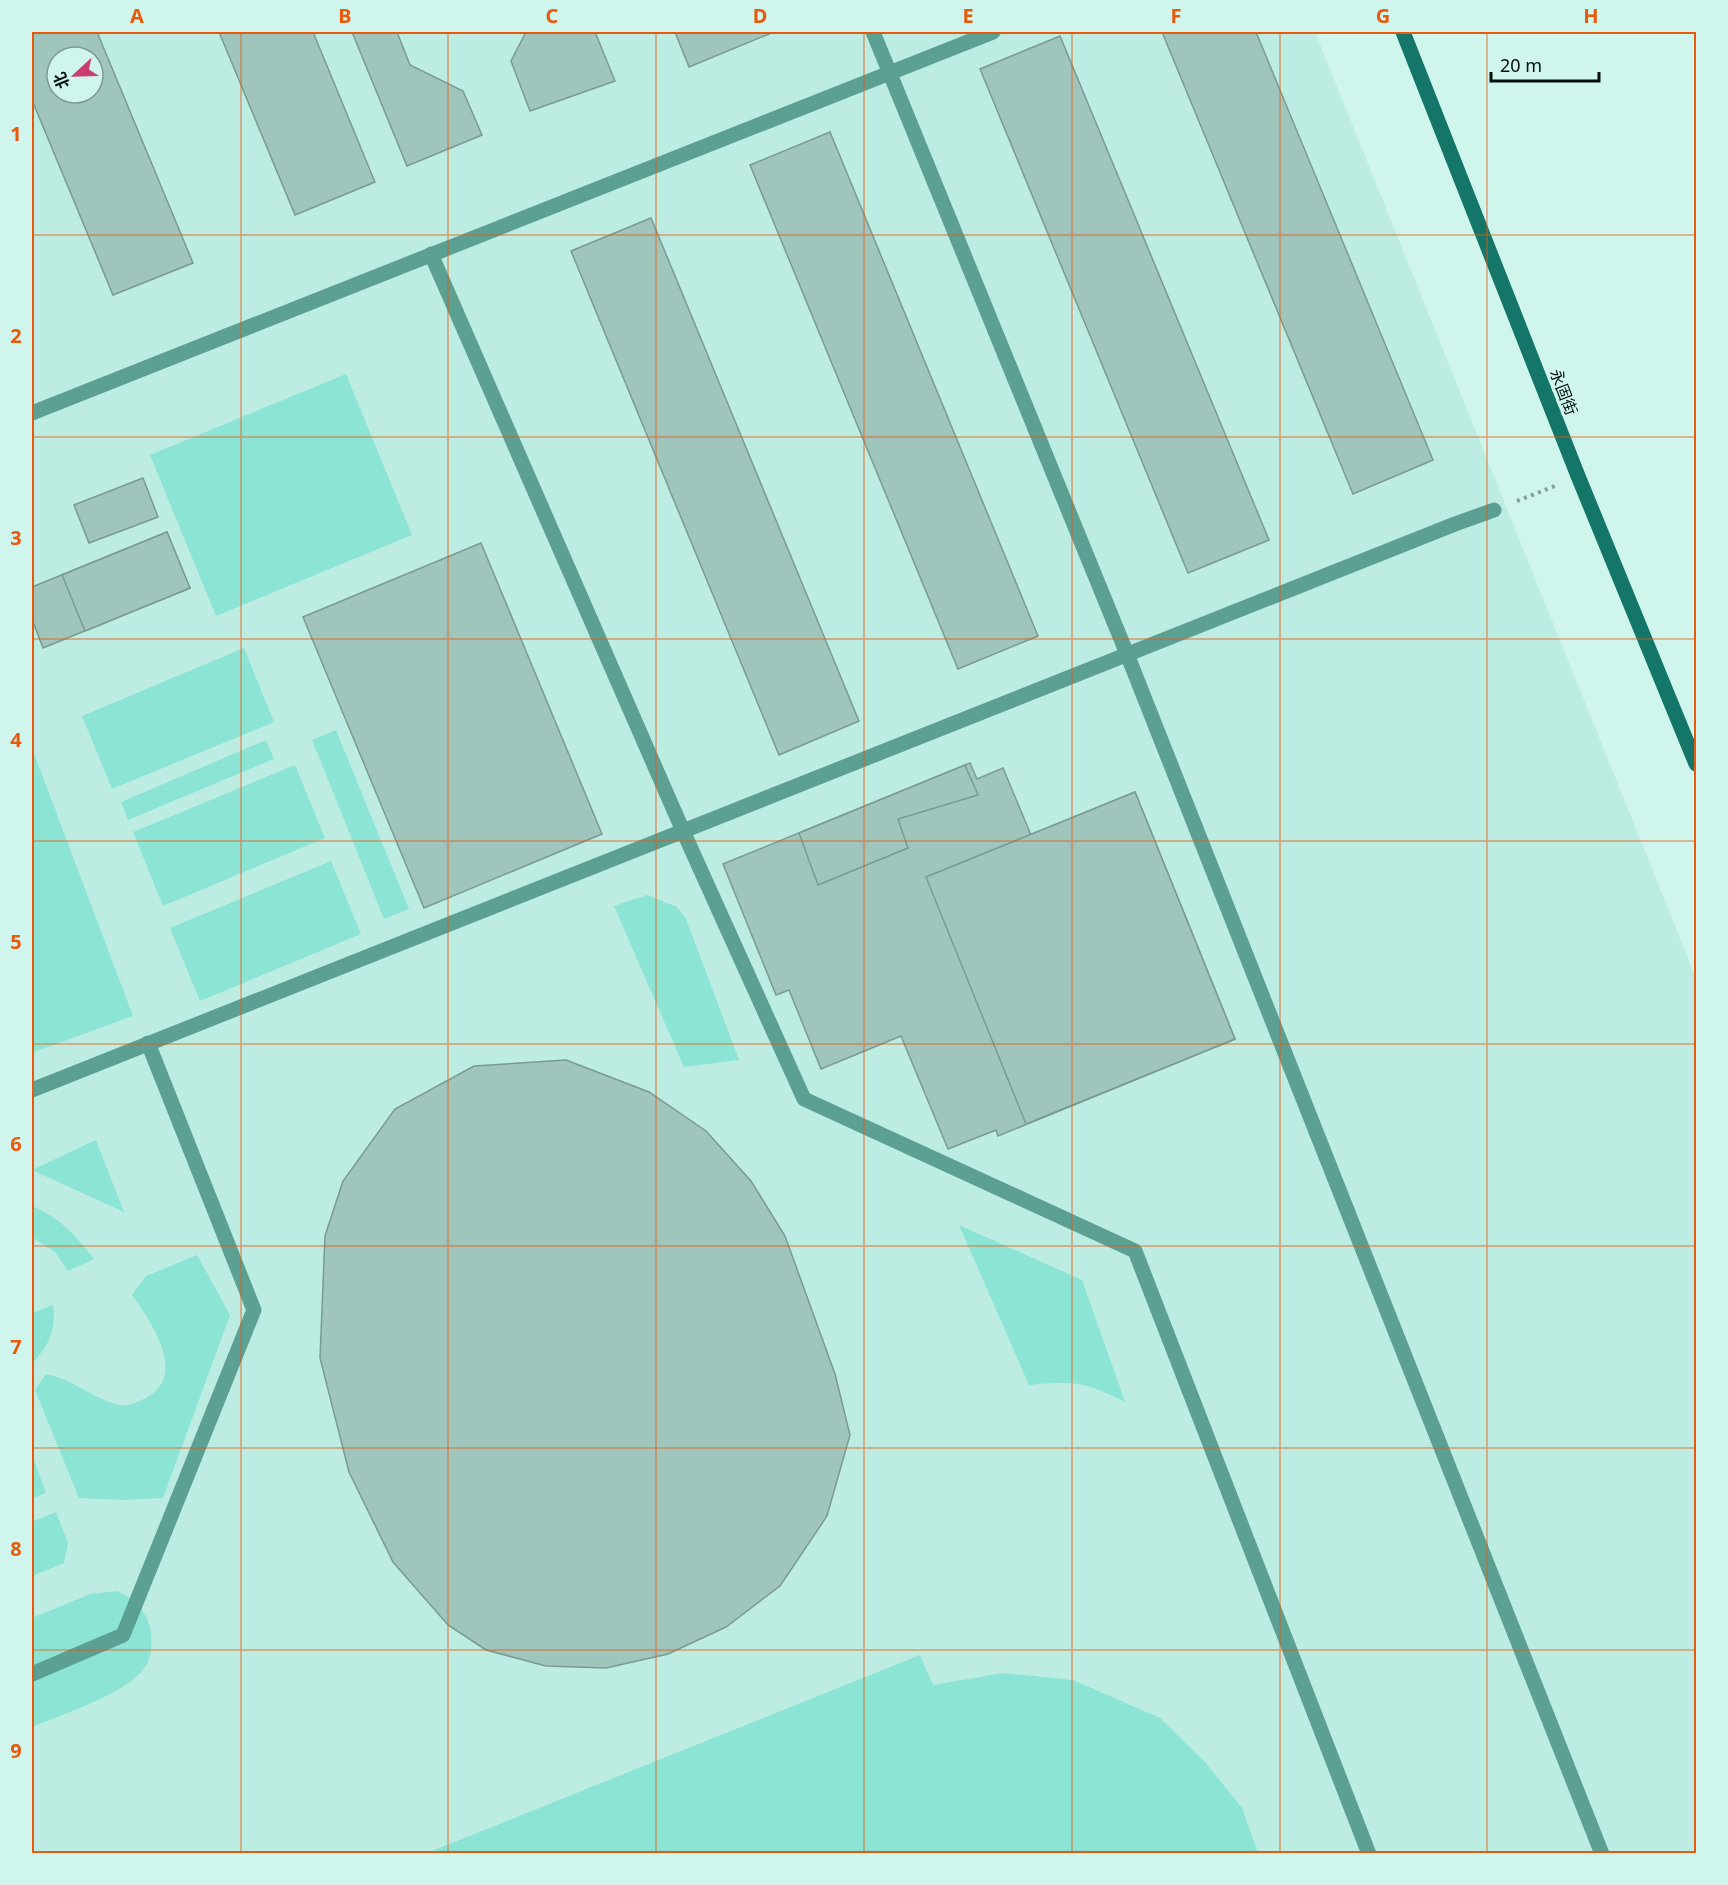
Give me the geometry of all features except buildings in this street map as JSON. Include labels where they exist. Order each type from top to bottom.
[{"type":"main road","name":"永固街","points":[[1403,32],[1578,476],[1696,764]]},
{"type":"lane","points":[[873,32],[1127,654],[1602,1854]]},
{"type":"lane","points":[[32,413],[993,32]]},
{"type":"lane","points":[[431,254],[683,831],[804,1099],[1135,1251],[1369,1854]]},
{"type":"lane","points":[[32,1090],[1494,510]]},
{"type":"lane","points":[[32,1674],[123,1635],[254,1310],[148,1043]]},
{"type":"path","points":[[1494,510],[1578,476]]},
{"type":"shaded area","points":[[32,32],[1315,32],[1696,978],[1696,1853],[32,1854]]},
{"type":"green space","points":[[346,374],[412,535],[216,616],[150,455]]},
{"type":"green space","points":[[244,648],[274,722],[112,789],[82,716]]},
{"type":"green space","points":[[336,730],[409,909],[384,919],[312,740]]},
{"type":"green space","points":[[266,740],[274,759],[128,820],[121,802]]},
{"type":"green space","points":[[32,748],[133,1016],[34,1052],[32,1049]]},
{"type":"green space","points":[[295,765],[325,838],[163,906],[133,832]]},
{"type":"green space","points":[[331,861],[361,934],[200,1001],[170,928]]},
{"type":"green space","points":[[647,895],[677,907],[686,919],[739,1060],[684,1067],[614,906]]},
{"type":"green space","points":[[96,1140],[124,1212],[32,1170]]},
{"type":"green space","points":[[32,1206],[50,1215],[66,1228],[94,1259],[68,1271],[55,1252],[32,1237]]},
{"type":"green space","points":[[959,1225],[1082,1280],[1125,1402],[1100,1390],[1078,1384],[1029,1385]]},
{"type":"green space","points":[[197,1255],[230,1315],[163,1498],[123,1500],[79,1498],[35,1390],[46,1374],[65,1380],[119,1405],[138,1402],[149,1396],[160,1386],[165,1374],[165,1361],[162,1346],[148,1318],[132,1295],[146,1276]]},
{"type":"green space","points":[[53,1305],[54,1321],[50,1337],[43,1351],[32,1363],[32,1313]]},
{"type":"green space","points":[[32,1455],[46,1493],[32,1498]]},
{"type":"green space","points":[[56,1512],[68,1543],[64,1563],[32,1576],[32,1522]]},
{"type":"green space","points":[[117,1591],[134,1602],[147,1618],[151,1641],[150,1655],[145,1667],[124,1686],[109,1694],[32,1727],[32,1618],[90,1594]]},
{"type":"green space","points":[[920,1655],[933,1685],[1003,1673],[1073,1680],[1160,1718],[1205,1762],[1242,1808],[1258,1853],[427,1853]]}]
